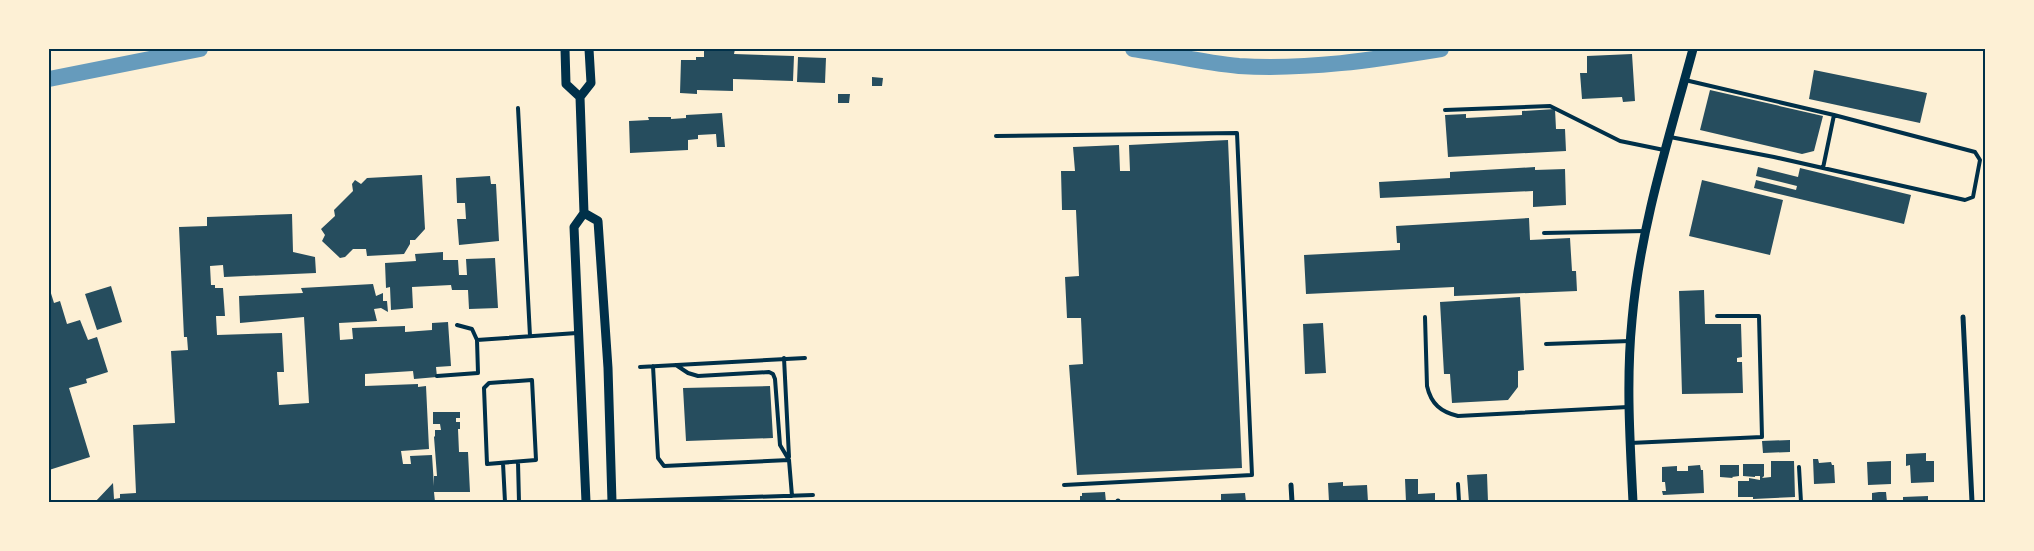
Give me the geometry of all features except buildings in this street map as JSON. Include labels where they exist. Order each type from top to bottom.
[{"type":"street","points":[[564,49],[566,84],[580,97]]},
{"type":"street","points":[[586,502],[574,227],[584,213],[580,97],[590,83],[589,49]]},
{"type":"street","points":[[1633,502],[1628,406],[1630,341],[1638,270],[1666,150],[1693,49]]},
{"type":"street","points":[[584,213],[598,222],[608,368],[612,502]]},
{"type":"street","points":[[1963,317],[1972,502]]},
{"type":"street","points":[[1291,485],[1292,502]]},
{"type":"lane","points":[[1670,137],[1823,168],[1965,200],[1974,196],[1980,160],[1974,152],[1685,80]]},
{"type":"lane","points":[[1445,110],[1550,106],[1620,141],[1666,150]]},
{"type":"lane","points":[[518,108],[530,336]]},
{"type":"lane","points":[[1823,168],[1834,116]]},
{"type":"lane","points":[[996,136],[1236,133],[1252,475],[1064,485]]},
{"type":"lane","points":[[1544,233],[1646,231]]},
{"type":"lane","points":[[1630,443],[1762,437],[1759,316],[1717,316]]},
{"type":"lane","points":[[1425,317],[1427,386],[1429,395],[1442,411],[1458,416],[1628,406]]},
{"type":"lane","points":[[437,376],[478,373],[477,340],[472,329],[457,325]]},
{"type":"lane","points":[[477,340],[578,333]]},
{"type":"lane","points":[[1546,344],[1630,341]]},
{"type":"lane","points":[[784,358],[792,496]]},
{"type":"lane","points":[[640,367],[805,358]]},
{"type":"lane","points":[[676,365],[688,373],[698,376],[769,372],[773,374],[780,445],[789,460]]},
{"type":"lane","points":[[653,366],[658,458],[664,466],[789,460]]},
{"type":"lane","points":[[532,380],[536,460],[518,462],[487,464],[484,388],[489,383],[532,380]]},
{"type":"lane","points":[[518,462],[519,502]]},
{"type":"lane","points":[[502,463],[505,502]]},
{"type":"lane","points":[[1799,467],[1801,502]]},
{"type":"lane","points":[[1458,484],[1459,502]]},
{"type":"lane","points":[[597,502],[813,495]]},
{"type":"lane","points":[[742,497],[743,502]]},
{"type":"waterway","points":[[49,79],[200,49]]},
{"type":"waterway","points":[[1133,49],[1226,65],[1265,67],[1341,63],[1441,49]]}]
